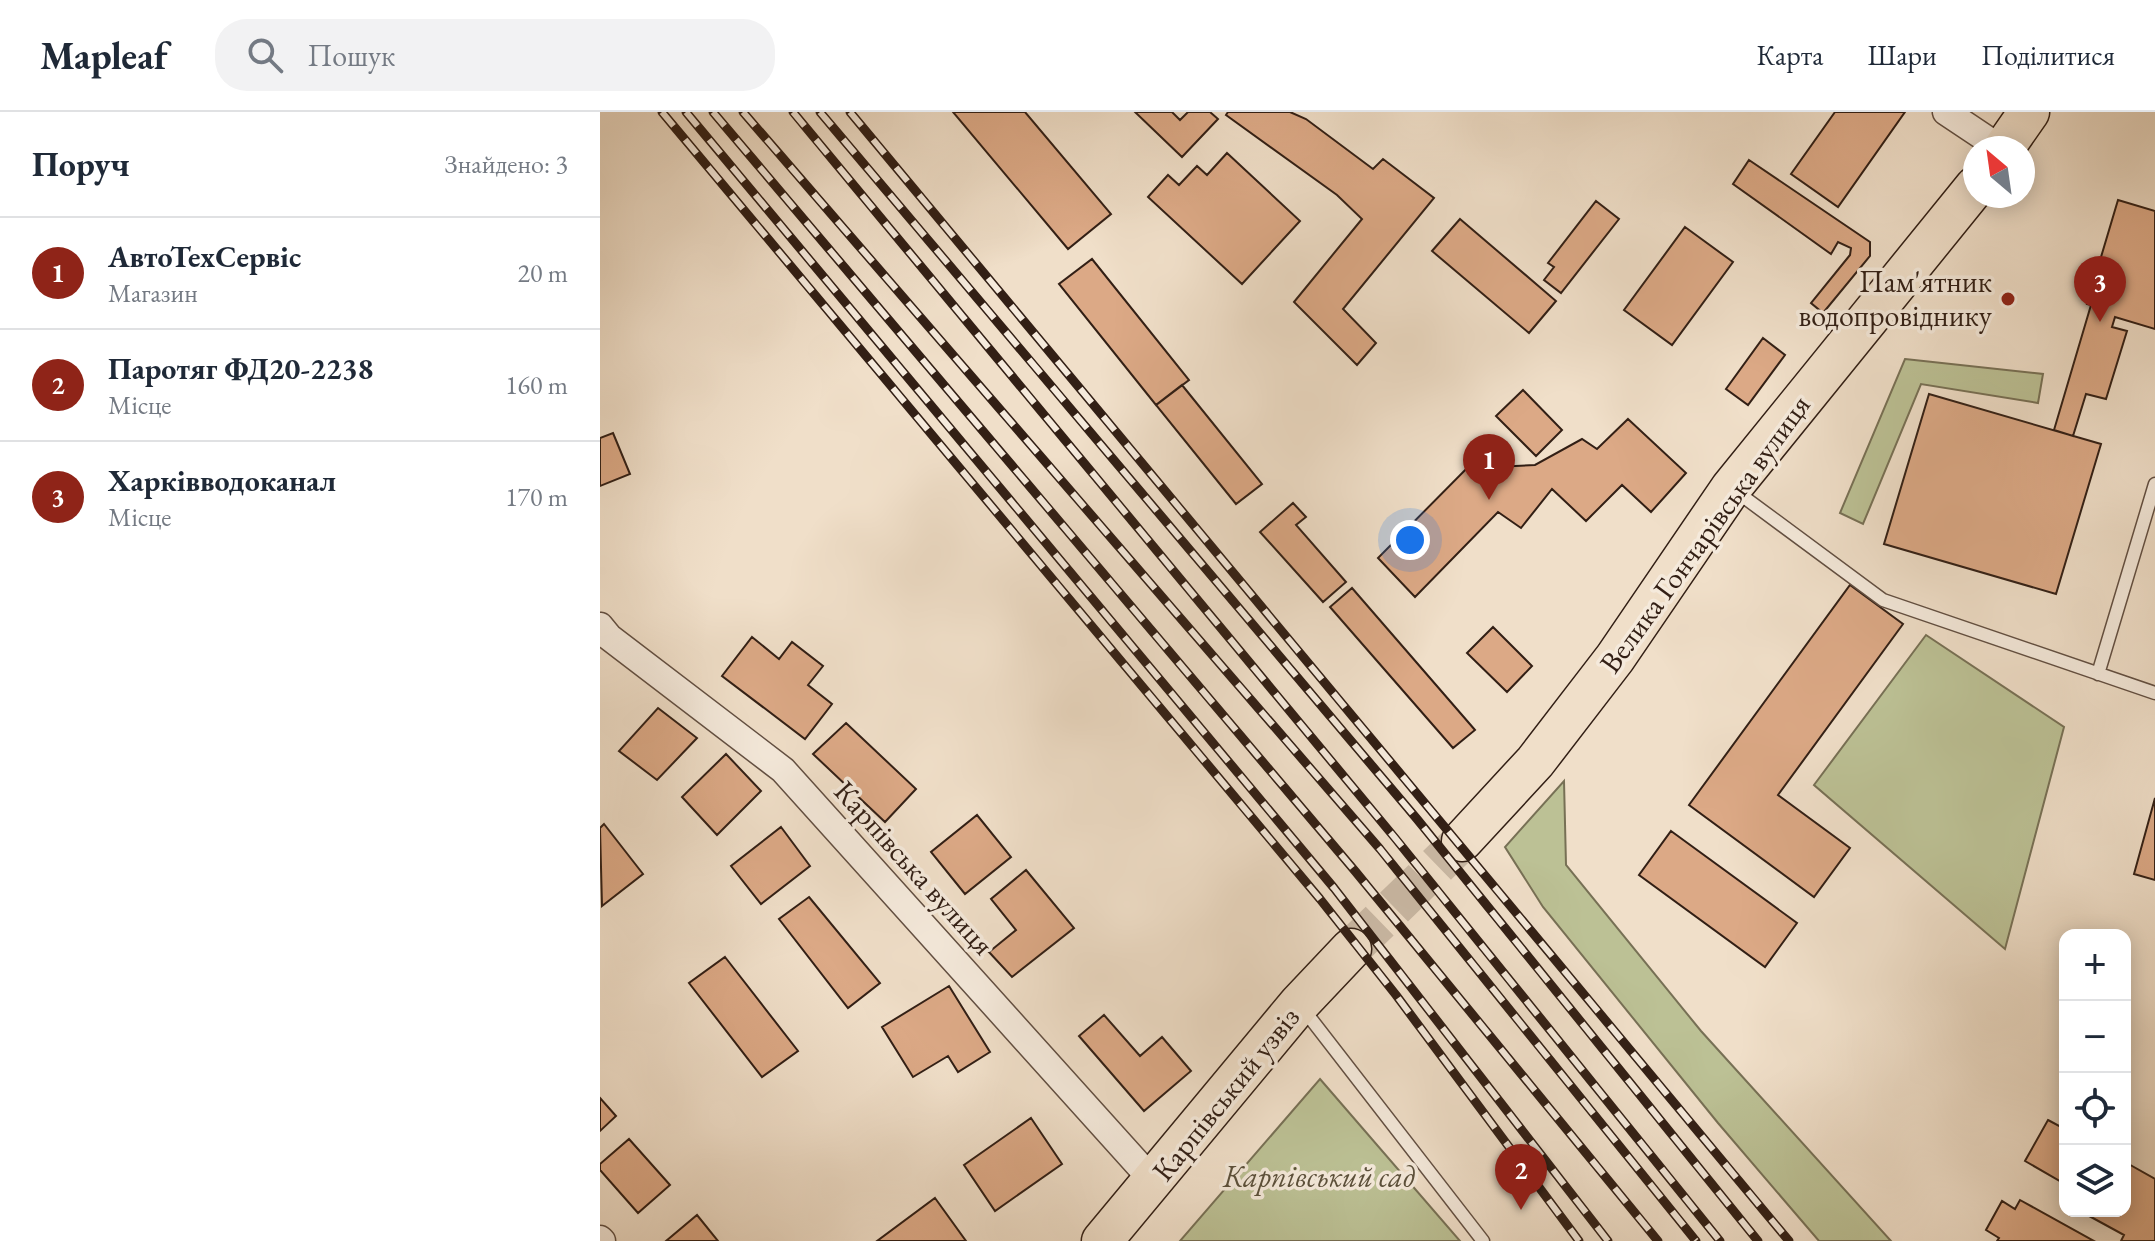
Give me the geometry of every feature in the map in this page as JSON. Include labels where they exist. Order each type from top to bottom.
[{"type":"main road","points":[[2011,136],[2029,112]]},
{"type":"main road","name":"Велика Гончарівська вулиця","points":[[1462,841],[1535,762],[1615,658],[1731,488],[1963,202]]},
{"type":"main road","name":"Карпівський узвіз","points":[[1102,1241],[1299,1004],[1351,949]]},
{"type":"street","points":[[1946,112],[1983,136]]},
{"type":"street","name":"Карпівська вулиця","points":[[603,637],[783,770],[1154,1182]]},
{"type":"lane","points":[[2098,674],[2155,484]]},
{"type":"lane","points":[[1731,488],[1883,600],[2155,693]]},
{"type":"lane","points":[[1299,1004],[1483,1241]]},
{"type":"green space","points":[[1905,359],[2043,374],[2038,403],[1921,384],[1863,524],[1840,513]]},
{"type":"green space","points":[[1926,635],[2064,727],[2005,949],[1814,785]]},
{"type":"green space","points":[[1564,781],[1566,865],[1701,1031],[1891,1241],[1819,1241],[1718,1123],[1543,907],[1505,847]]},
{"type":"green space","name":"Карпівський сад","points":[[1320,1079],[1460,1241],[1180,1241]]},
{"type":"building","points":[[953,112],[1025,112],[1111,214],[1068,249]]},
{"type":"building","points":[[1135,112],[1172,112],[1180,120],[1188,112],[1210,112],[1218,119],[1182,157]]},
{"type":"building","points":[[1228,112],[1290,112],[1306,119],[1373,169],[1383,159],[1434,198],[1343,309],[1376,343],[1357,365],[1294,302],[1362,219],[1337,195],[1226,115]]},
{"type":"building","points":[[1835,112],[1905,112],[1838,207],[1791,174]]},
{"type":"building","points":[[1227,153],[1300,221],[1242,284],[1148,197],[1168,175],[1179,185],[1197,166],[1207,175]]},
{"type":"building","points":[[1749,160],[1870,242],[1870,256],[1823,313],[1811,303],[1850,255],[1851,248],[1838,242],[1831,254],[1733,184]]},
{"type":"building","points":[[2118,200],[2155,211],[2155,329],[2115,317],[2112,327],[2127,331],[2106,399],[2086,394],[2073,436],[2054,430]]},
{"type":"building","points":[[1596,201],[1619,219],[1561,293],[1544,280],[1554,267],[1548,263]]},
{"type":"building","points":[[1460,219],[1556,301],[1529,333],[1432,251]]},
{"type":"building","points":[[1685,227],[1733,262],[1672,345],[1624,310]]},
{"type":"building","points":[[1092,259],[1189,380],[1156,405],[1059,284]]},
{"type":"building","points":[[1763,338],[1785,355],[1748,405],[1726,389]]},
{"type":"building","points":[[1182,385],[1262,484],[1236,504],[1156,405]]},
{"type":"building","points":[[1523,390],[1562,430],[1536,456],[1496,416]]},
{"type":"building","points":[[1929,394],[2101,444],[2056,594],[1884,544]]},
{"type":"building","points":[[1628,419],[1686,473],[1651,512],[1622,485],[1586,521],[1552,489],[1521,528],[1498,512],[1415,597],[1378,558],[1478,457],[1494,467],[1535,465],[1582,439],[1597,449]]},
{"type":"building","points":[[613,433],[630,474],[600,486],[600,438]]},
{"type":"building","points":[[1293,503],[1306,517],[1296,525],[1346,582],[1323,602],[1260,532]]},
{"type":"building","points":[[1850,585],[1903,624],[1778,795],[1850,848],[1814,897],[1689,805]]},
{"type":"building","points":[[1352,588],[1475,730],[1453,748],[1330,607]]},
{"type":"building","points":[[1493,627],[1532,666],[1507,692],[1467,653]]},
{"type":"building","points":[[752,637],[779,659],[792,642],[823,666],[808,685],[832,704],[805,739],[722,676]]},
{"type":"building","points":[[658,708],[697,738],[657,780],[619,751]]},
{"type":"building","points":[[846,723],[916,789],[885,822],[813,754]]},
{"type":"building","points":[[726,754],[761,791],[717,835],[682,797]]},
{"type":"building","points":[[2155,798],[2155,880],[2134,874]]},
{"type":"building","points":[[977,815],[1011,857],[965,894],[931,852]]},
{"type":"building","points":[[604,824],[643,874],[602,906],[600,828]]},
{"type":"building","points":[[781,827],[810,866],[761,904],[731,866]]},
{"type":"building","points":[[1671,831],[1797,923],[1765,967],[1639,875]]},
{"type":"building","points":[[1026,870],[1074,928],[1012,977],[989,952],[1016,930],[991,899]]},
{"type":"building","points":[[809,897],[880,983],[848,1008],[779,919]]},
{"type":"building","points":[[725,957],[798,1051],[762,1077],[689,983]]},
{"type":"building","points":[[949,986],[990,1052],[958,1072],[948,1056],[913,1077],[882,1027]]},
{"type":"building","points":[[1104,1015],[1140,1056],[1162,1037],[1191,1071],[1144,1111],[1079,1036]]},
{"type":"building","points":[[600,1098],[616,1116],[600,1131]]},
{"type":"building","points":[[1031,1118],[1062,1164],[995,1211],[964,1165]]},
{"type":"building","points":[[2048,1120],[2059,1126],[2059,1181],[2025,1161]]},
{"type":"building","points":[[629,1139],[670,1185],[638,1213],[600,1170],[600,1164]]},
{"type":"building","points":[[2131,1165],[2155,1179],[2155,1241],[2121,1241],[2124,1235],[2091,1217],[2131,1217]]},
{"type":"building","points":[[935,1198],[966,1241],[877,1241]]},
{"type":"building","points":[[2020,1200],[2094,1241],[1997,1241],[1999,1238],[1986,1230],[2002,1201],[2015,1209]]},
{"type":"building","points":[[697,1215],[718,1241],[666,1241]]},
{"type":"tunnel","points":[[1351,949],[1462,841]]},
{"type":"railway","points":[[662,112],[1320,899],[1396,995],[1579,1241]]},
{"type":"railway","points":[[686,112],[1334,888],[1608,1241]]},
{"type":"railway","points":[[713,112],[1355,871],[1658,1241]]},
{"type":"railway","points":[[743,112],[1380,849],[1696,1241]]},
{"type":"railway","points":[[793,112],[1395,838],[1720,1241]]},
{"type":"railway","points":[[820,112],[1417,819],[1758,1241]]},
{"type":"railway","points":[[850,112],[1789,1241]]},
{"type":"place","name":"Пам'ятник водопровіднику","points":[[2008,299]]},
{"type":"place","name":"Харківводоканал","points":[[2100,322]]},
{"type":"place","name":"АвтоТехСервіс","points":[[1489,500]]},
{"type":"place","name":"Паротяг ФД20-2238","points":[[1521,1210]]}]
